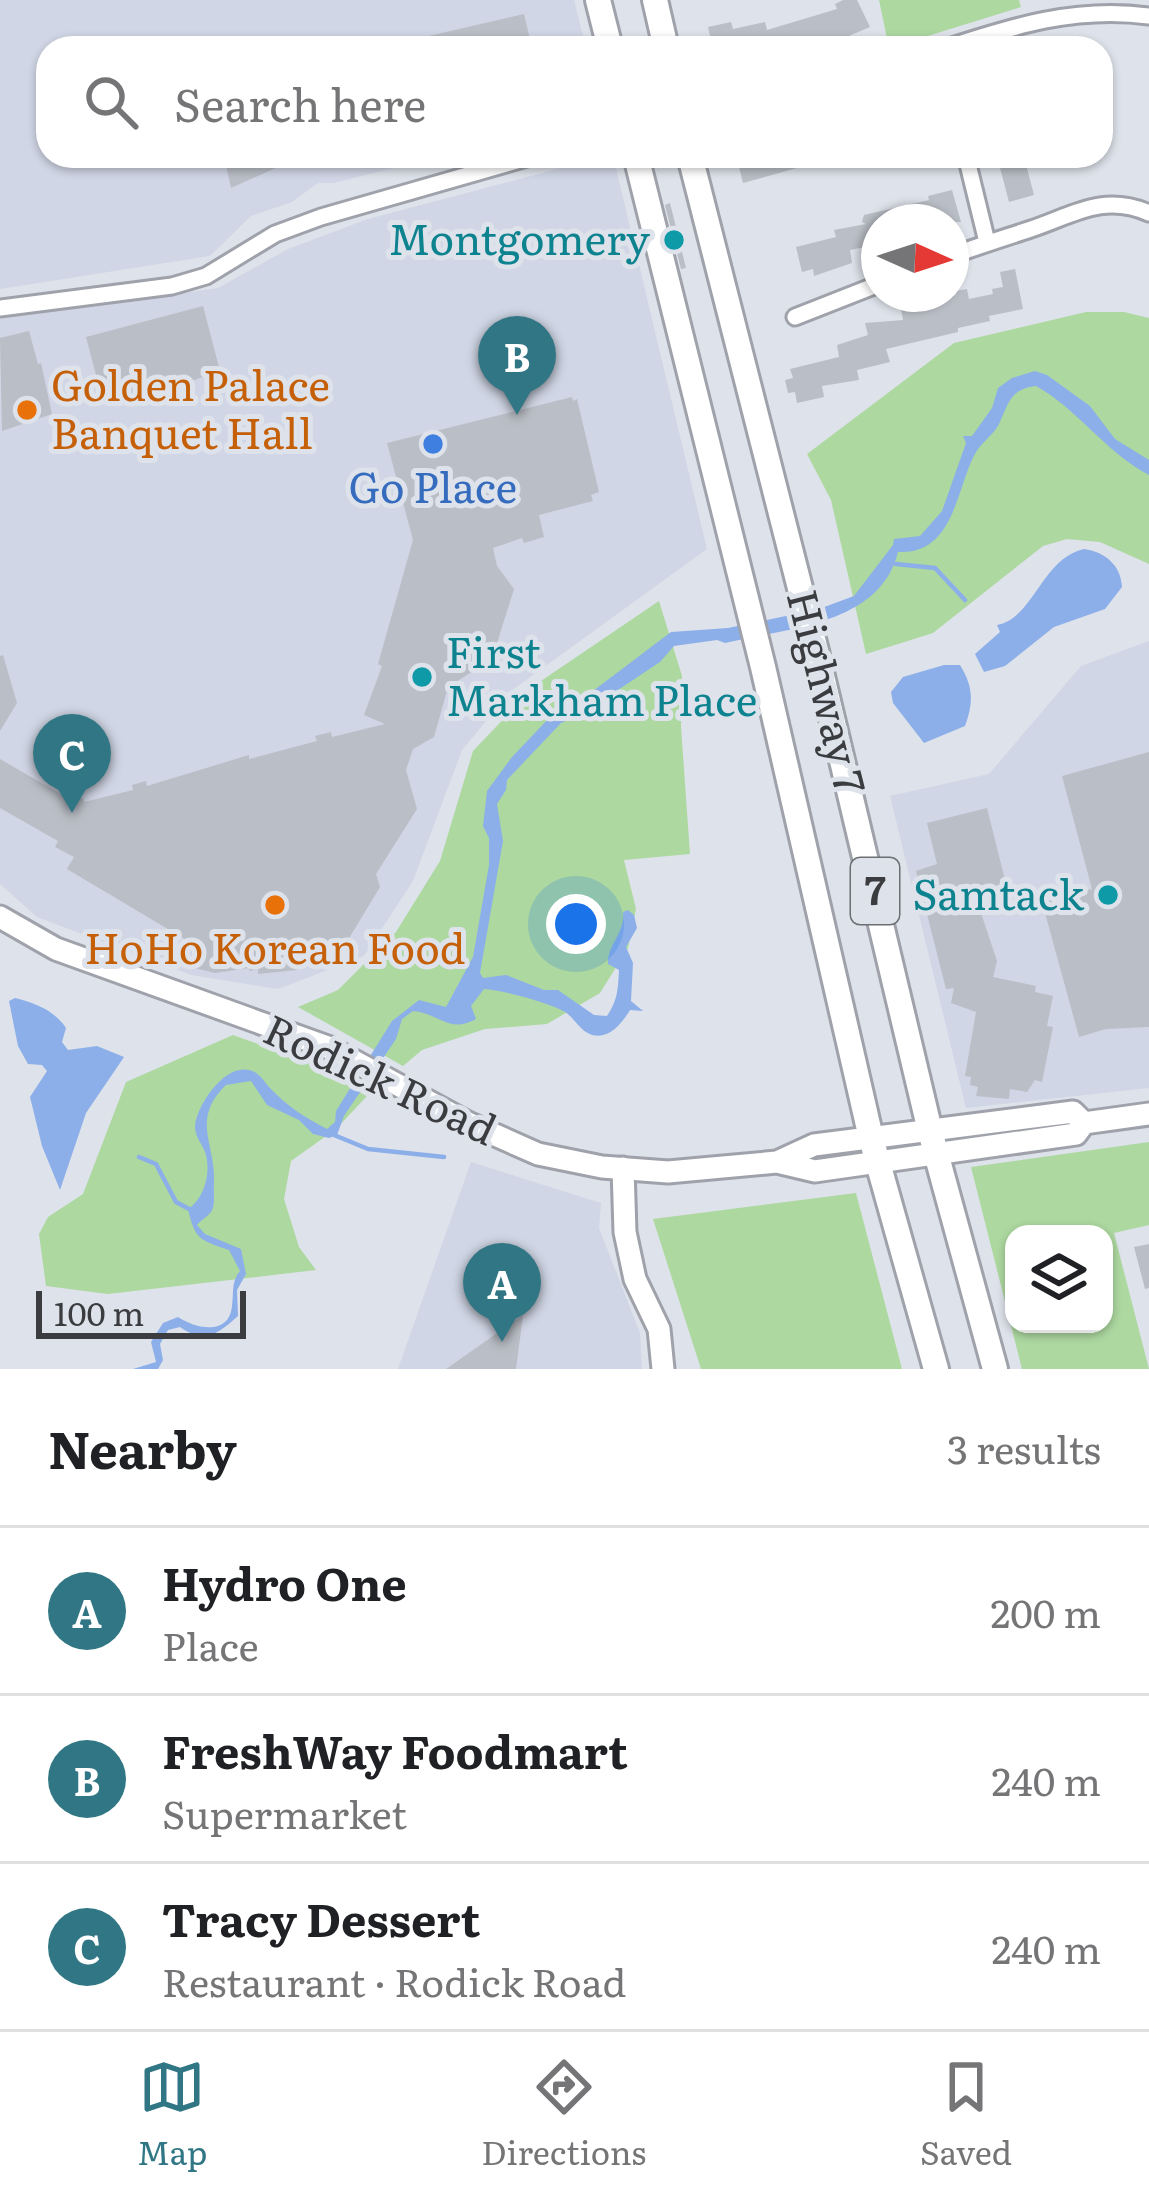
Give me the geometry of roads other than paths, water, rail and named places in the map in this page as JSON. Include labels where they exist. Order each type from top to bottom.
[{"type":"main road","points":[[598,0],[607,36]]},
{"type":"main road","points":[[655,0],[663,36]]},
{"type":"main road","name":"Highway 7","points":[[639,168],[763,667],[874,1150],[936,1369]]},
{"type":"main road","name":"Highway 7","points":[[692,168],[817,651],[934,1142],[995,1369]]},
{"type":"main road","name":"Rodick Road","points":[[0,917],[56,950],[330,1048],[454,1116],[538,1154],[623,1168],[686,1171],[777,1162],[815,1171],[874,1150],[1073,1112],[1084,1124],[1149,1114]]},
{"type":"main road","points":[[623,1168],[625,1232],[635,1279],[659,1329],[663,1369]]},
{"type":"street","points":[[986,36],[1045,18],[1127,7],[1149,16]]},
{"type":"street","points":[[0,308],[172,286],[206,276],[261,242],[321,217],[492,168]]},
{"type":"street","points":[[969,168],[988,242]]},
{"type":"street","points":[[969,249],[1078,208],[1139,208],[1149,213]]},
{"type":"street","points":[[795,317],[861,291]]},
{"type":"water","points":[[1035,371],[1090,406],[1115,439],[1149,460],[1149,475],[1036,386],[1021,390],[975,454],[942,532],[917,550],[898,552],[888,576],[872,595],[852,609],[802,627],[725,643],[674,646],[660,662],[561,723],[507,780],[497,804],[503,841],[480,973],[483,978],[506,975],[544,990],[558,990],[594,1015],[607,1016],[619,970],[608,964],[608,957],[623,912],[628,910],[637,928],[626,947],[633,963],[631,1001],[643,1011],[630,1010],[617,1027],[600,1036],[586,1032],[558,1008],[492,990],[484,989],[471,1006],[476,1019],[467,1023],[452,1024],[413,1011],[402,1019],[396,1039],[344,1116],[337,1135],[329,1138],[313,1134],[299,1120],[267,1105],[251,1081],[226,1085],[209,1109],[207,1121],[214,1169],[213,1206],[197,1225],[205,1234],[241,1249],[246,1274],[237,1290],[238,1316],[210,1335],[196,1335],[180,1327],[168,1330],[160,1344],[163,1360],[158,1369],[133,1369],[156,1362],[151,1342],[163,1323],[178,1317],[218,1326],[232,1306],[240,1271],[229,1250],[196,1233],[188,1209],[198,1199],[207,1176],[207,1160],[195,1126],[206,1098],[230,1074],[252,1071],[289,1105],[327,1129],[392,1021],[419,1000],[446,1007],[473,957],[489,865],[489,838],[483,826],[487,791],[512,757],[551,716],[585,697],[671,632],[728,628],[819,609],[854,596],[894,539],[920,536],[942,511],[966,443],[963,436],[972,436],[992,408],[998,388]]},
{"type":"water","points":[[1084,549],[1099,553],[1119,572],[1122,587],[1105,609],[1054,627],[1005,666],[984,672],[975,654],[1000,632],[997,625],[1020,611],[1058,564]]},
{"type":"water","points":[[960,665],[964,673],[971,694],[968,717],[965,726],[924,743],[893,703],[891,692],[903,677]]},
{"type":"water","points":[[15,998],[56,1016],[66,1028],[62,1042],[68,1050],[97,1046],[124,1057],[86,1113],[60,1190],[42,1146],[30,1097],[47,1071],[42,1065],[28,1064],[18,1046],[9,1001]]},
{"type":"waterway","points":[[896,564],[935,568],[965,600]]},
{"type":"waterway","points":[[334,1135],[368,1149],[444,1157]]},
{"type":"waterway","points":[[139,1157],[156,1164],[176,1202],[191,1210]]},
{"type":"place","name":"Montgomery","points":[[674,240]]},
{"type":"place","name":"Golden Palace Banquet Hall","points":[[27,410]]},
{"type":"place","name":"FreshWay Foodmart","points":[[517,415]]},
{"type":"place","name":"Go Place","points":[[433,444]]},
{"type":"place","name":"First Markham Place","points":[[422,677]]},
{"type":"place","name":"Tracy Dessert","points":[[72,813]]},
{"type":"place","name":"Samtack","points":[[1108,895]]},
{"type":"place","name":"HoHo Korean Food","points":[[275,905]]},
{"type":"place","name":"Hydro One","points":[[502,1342]]}]
